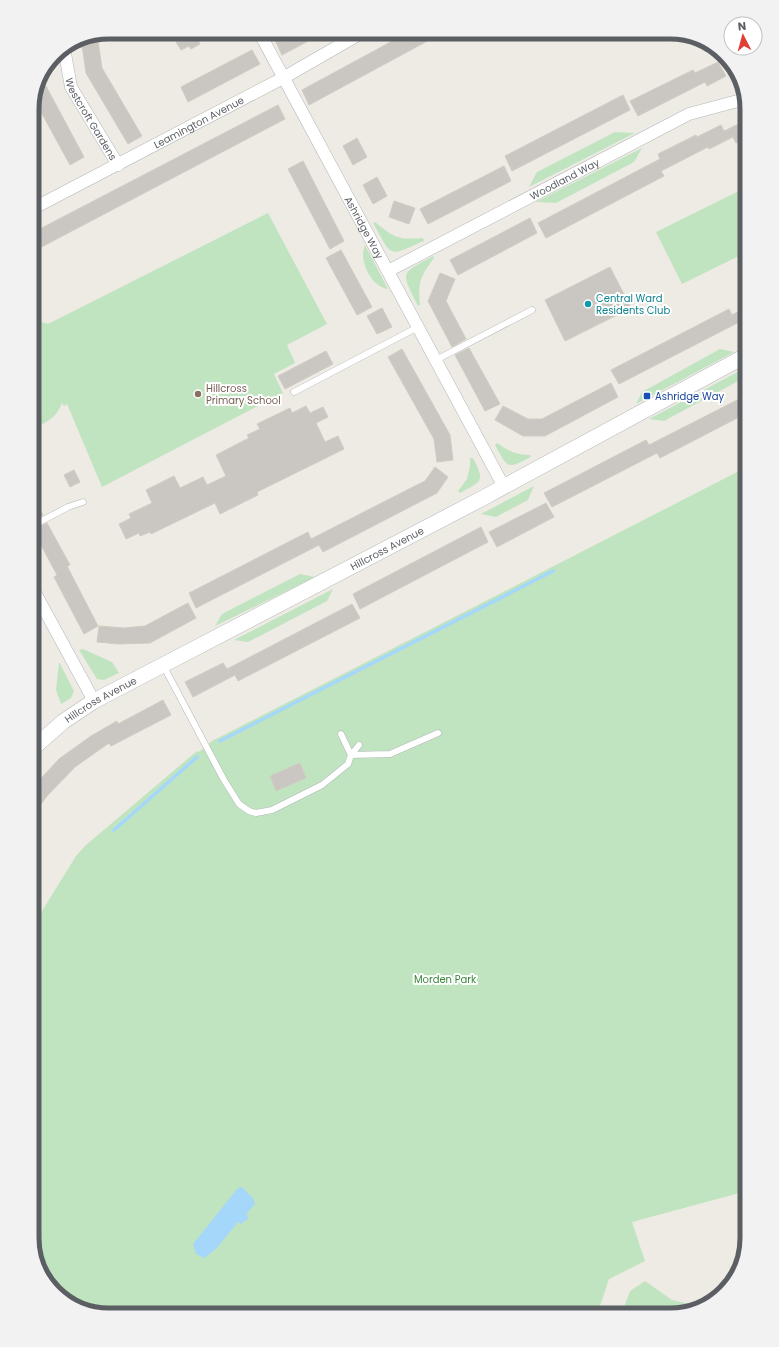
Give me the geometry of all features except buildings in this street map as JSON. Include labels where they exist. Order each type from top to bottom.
[{"type":"street","name":"Ashridge Way","points":[[263,39],[504,487]]},
{"type":"street","name":"Leamington Avenue","points":[[39,205],[283,78],[351,39]]},
{"type":"street","name":"Westcroft Gardens","points":[[65,54],[72,88],[118,165]]},
{"type":"street","name":"Woodland Way","points":[[388,271],[689,114],[740,100]]},
{"type":"street","name":"Hillcross Avenue","points":[[39,743],[64,721],[94,701],[504,487],[740,359]]},
{"type":"street","points":[[39,600],[94,701]]},
{"type":"lane","points":[[436,360],[532,310]]},
{"type":"lane","points":[[294,392],[418,327]]},
{"type":"lane","points":[[39,522],[68,507],[83,502]]},
{"type":"lane","points":[[163,666],[224,780],[239,804],[248,811],[256,814],[272,810],[322,785],[338,774],[348,764],[351,755],[359,745]]},
{"type":"lane","points":[[351,755],[390,754],[438,733]]},
{"type":"lane","points":[[341,734],[351,755]]},
{"type":"green space","points":[[615,132],[635,133],[529,187],[537,172]]},
{"type":"green space","points":[[642,148],[634,162],[556,203],[536,202]]},
{"type":"green space","points":[[740,190],[740,255],[682,284],[656,232]]},
{"type":"green space","points":[[268,213],[327,324],[287,345],[295,363],[274,374],[283,393],[102,487],[67,404],[64,406],[62,403],[58,412],[39,426],[39,323],[42,322],[48,324]]},
{"type":"green space","points":[[375,222],[387,232],[397,237],[407,239],[423,238],[424,241],[397,252],[392,251],[384,243],[373,223]]},
{"type":"green space","points":[[365,245],[388,289],[382,287],[371,278],[363,258]]},
{"type":"green space","points":[[433,256],[434,258],[421,280],[419,291],[420,305],[418,306],[408,286],[406,275],[414,267]]},
{"type":"green space","points":[[720,349],[734,352],[636,404],[642,392]]},
{"type":"green space","points":[[740,371],[740,380],[664,421],[649,419]]},
{"type":"green space","points":[[497,443],[513,452],[530,455],[531,457],[517,464],[508,464],[495,445]]},
{"type":"green space","points":[[470,458],[473,458],[477,466],[480,480],[460,493],[458,491],[467,479]]},
{"type":"green space","name":"Morden Park","points":[[740,471],[740,1193],[632,1222],[645,1261],[609,1279],[599,1308],[105,1308],[95,1307],[78,1301],[63,1291],[56,1284],[46,1269],[40,1252],[39,1242],[39,916],[76,856],[86,845],[197,751],[199,752],[212,741]]},
{"type":"green space","points":[[534,486],[528,500],[496,517],[481,514]]},
{"type":"green space","points":[[300,574],[315,577],[215,626],[222,614]]},
{"type":"green space","points":[[333,589],[327,601],[248,642],[234,640]]},
{"type":"green space","points":[[83,649],[112,662],[119,673],[104,680],[97,679],[79,650]]},
{"type":"green space","points":[[59,662],[74,691],[71,698],[61,704],[56,690]]},
{"type":"green space","points":[[645,1281],[672,1300],[691,1304],[670,1308],[624,1308],[630,1291]]},
{"type":"water","points":[[242,1187],[253,1198],[255,1204],[247,1213],[248,1219],[241,1224],[238,1222],[216,1249],[204,1258],[196,1254],[193,1244],[238,1188]]},
{"type":"waterway","points":[[220,741],[553,571]]},
{"type":"waterway","points":[[114,830],[197,757]]},
{"type":"place","name":"Central Ward Residents Club","points":[[588,304]]},
{"type":"place","name":"Hillcross Primary School","points":[[198,394]]},
{"type":"place","name":"Ashridge Way","points":[[647,396]]}]
